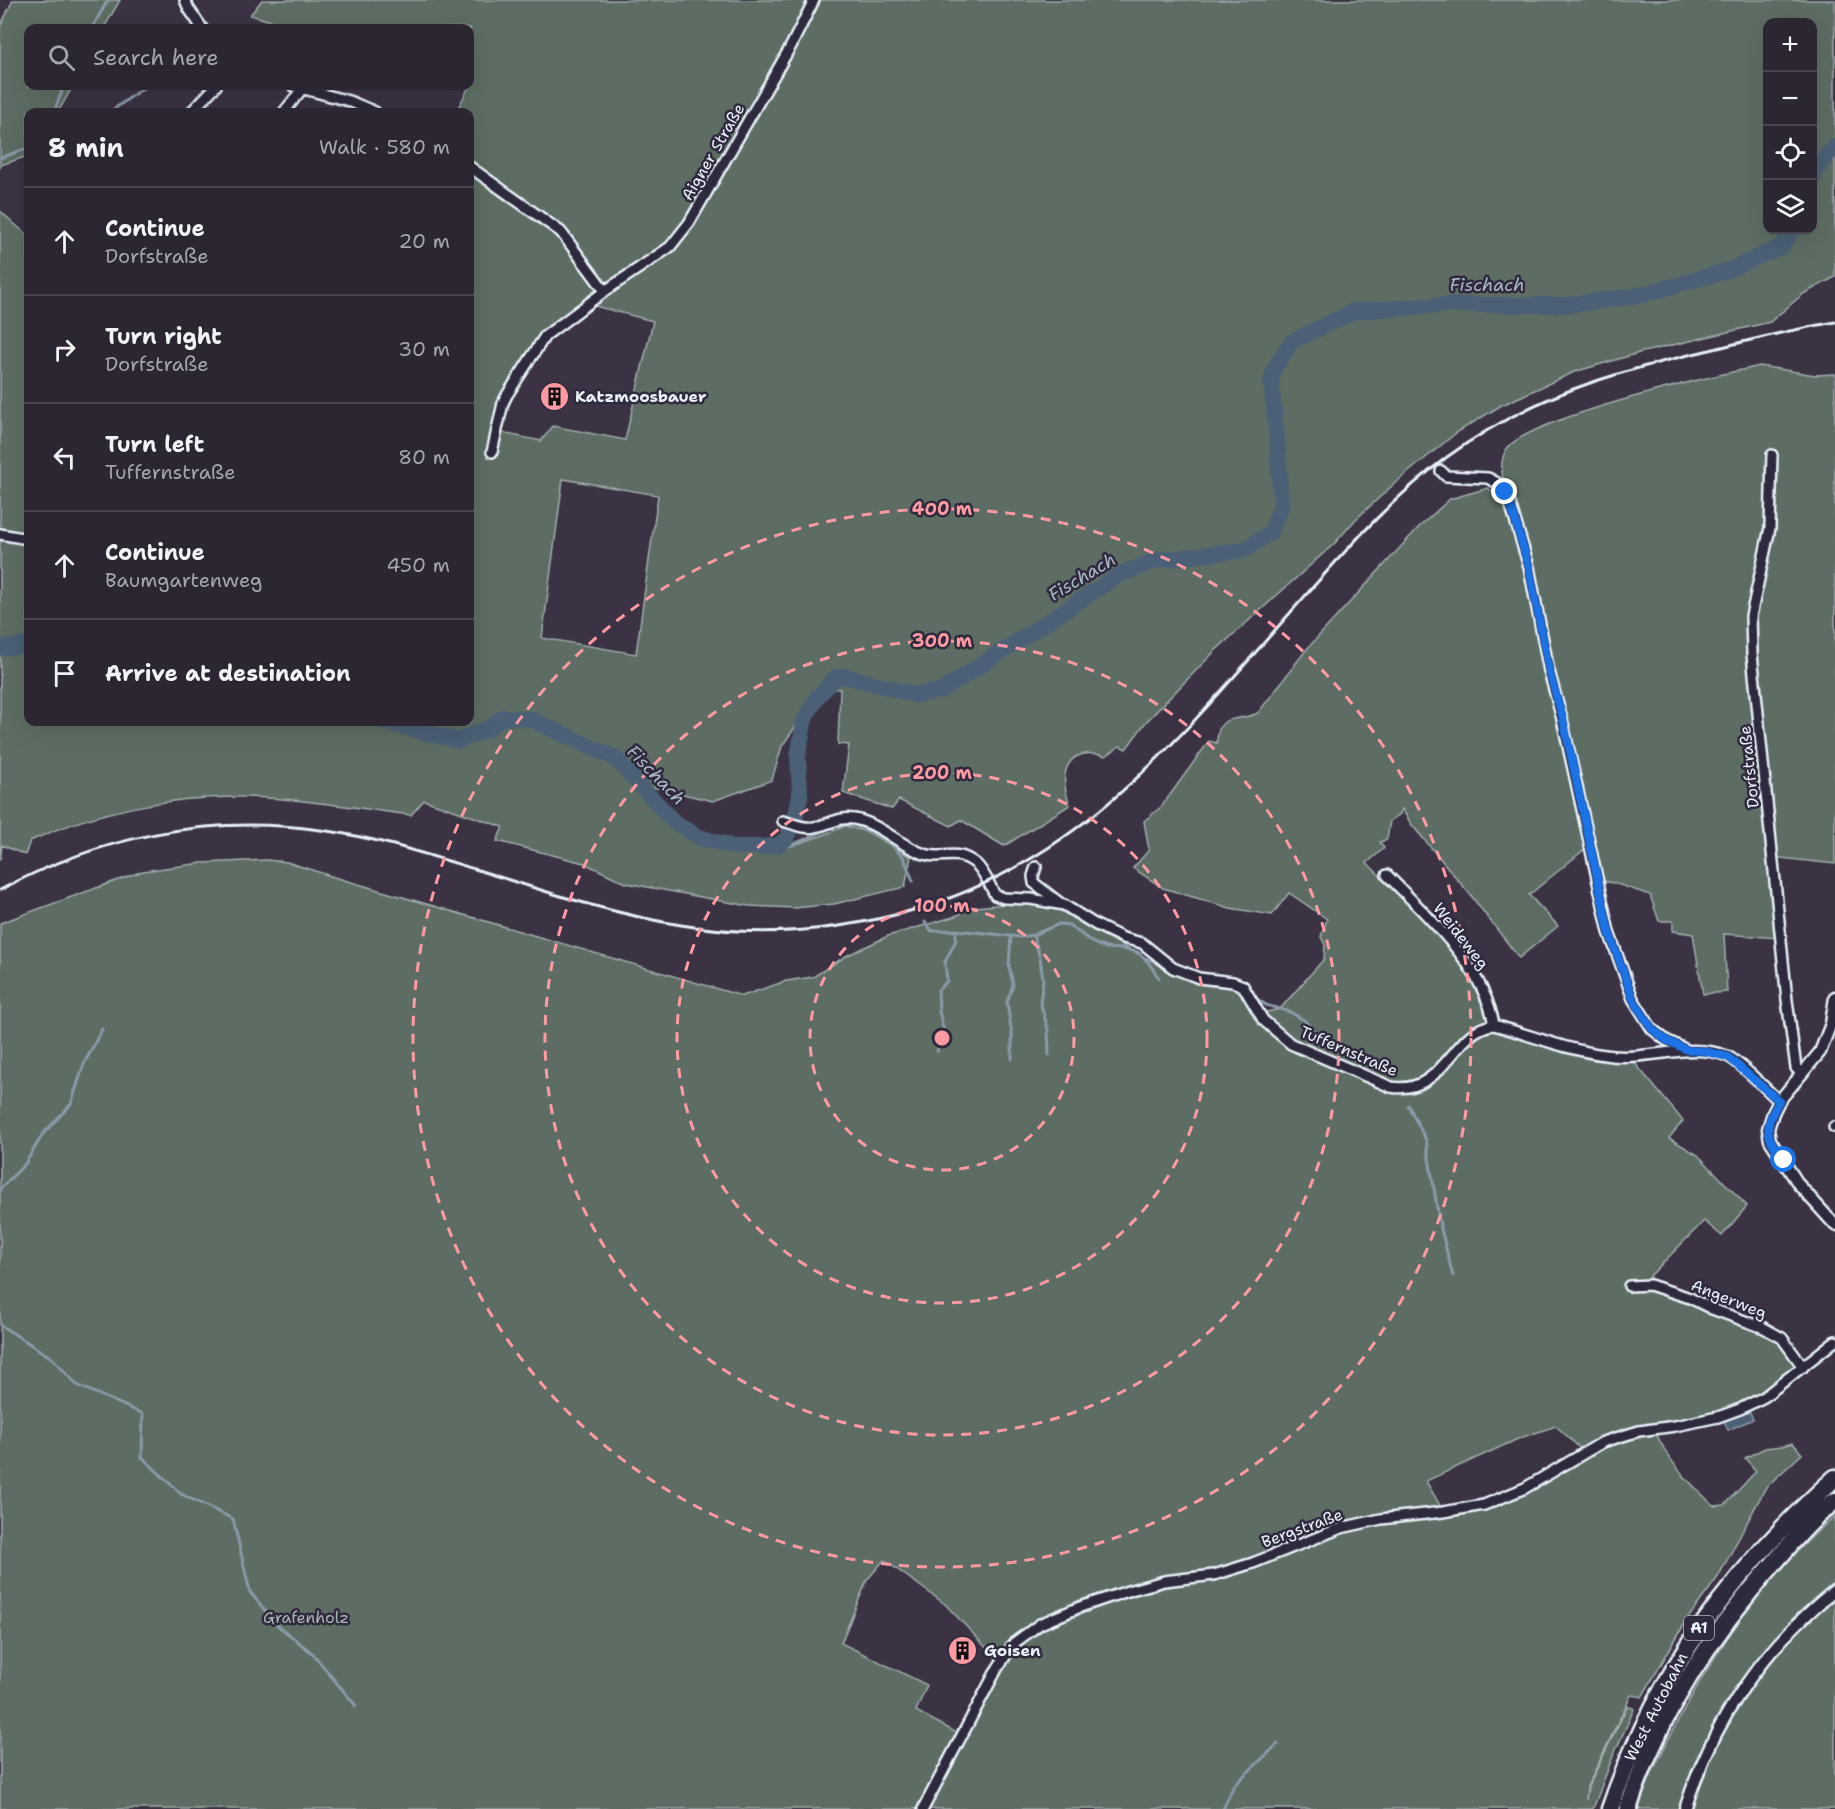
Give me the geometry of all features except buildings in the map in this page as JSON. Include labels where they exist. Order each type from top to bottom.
[{"type":"highway","name":"West Autobahn","points":[[1610,1809],[1649,1713],[1700,1626],[1739,1575],[1771,1539],[1835,1478]]},
{"type":"highway","name":"West Autobahn","points":[[1628,1809],[1666,1718],[1702,1654],[1793,1540],[1835,1501]]},
{"type":"street","points":[[186,0],[199,24]]},
{"type":"street","name":"Aigner Straße","points":[[492,452],[503,403],[537,346],[555,328],[670,247],[689,223],[791,46],[814,0]]},
{"type":"street","points":[[195,108],[212,90]]},
{"type":"street","points":[[286,108],[296,90]]},
{"type":"street","points":[[309,90],[366,108]]},
{"type":"street","points":[[474,169],[561,232],[605,291]]},
{"type":"street","name":"Dorfstraße","points":[[1772,455],[1770,528],[1752,616],[1752,654],[1787,1000],[1796,1068],[1802,1074]]},
{"type":"street","points":[[1441,471],[1446,476],[1488,478],[1499,484],[1510,503],[1529,567],[1549,671],[1563,719],[1609,932],[1633,999],[1652,1029],[1666,1040],[1687,1050]]},
{"type":"street","points":[[0,534],[24,538]]},
{"type":"street","name":"Tuffernstraße","points":[[783,821],[799,827],[813,828],[846,818],[856,819],[870,824],[911,849],[927,855],[952,854],[967,858],[978,866],[995,895],[1064,905],[1096,925],[1123,938],[1142,943],[1173,968],[1199,978],[1243,986],[1263,1020],[1291,1044],[1391,1087],[1408,1088],[1424,1082],[1436,1073],[1470,1035],[1480,1028],[1494,1025]]},
{"type":"street","points":[[1036,867],[1033,876],[1034,883],[1064,905]]},
{"type":"street","name":"Weideweg","points":[[1387,875],[1456,949],[1484,990],[1494,1025]]},
{"type":"street","points":[[1835,1005],[1820,1052],[1779,1101],[1769,1122],[1768,1134],[1799,1185],[1835,1225]]},
{"type":"street","points":[[1494,1025],[1604,1055],[1634,1058],[1687,1050],[1704,1051],[1728,1057],[1779,1101]]},
{"type":"street","name":"Angerweg","points":[[1629,1286],[1650,1285],[1690,1298],[1712,1309],[1764,1328],[1782,1338],[1803,1367]]},
{"type":"street","name":"Bergstraße","points":[[923,1809],[997,1669],[1014,1643],[1040,1624],[1080,1607],[1131,1590],[1164,1581],[1214,1575],[1243,1566],[1341,1528],[1381,1519],[1485,1505],[1525,1488],[1603,1442],[1639,1431],[1718,1417],[1740,1409],[1764,1397],[1835,1341]]},
{"type":"street","points":[[1685,1809],[1719,1725],[1742,1688],[1778,1642],[1835,1590]]},
{"type":"green space","points":[[13,0],[120,0],[106,24],[24,24],[24,90],[71,90],[60,108],[24,108],[24,157],[1,165],[0,168],[0,27]]},
{"type":"green space","points":[[262,0],[1835,0],[1835,277],[1803,294],[1770,322],[1639,353],[1574,372],[1500,406],[1456,433],[1394,484],[1355,520],[1335,543],[1215,651],[1146,722],[1126,749],[1120,746],[1106,756],[1092,754],[1074,758],[1068,764],[1065,782],[1070,805],[1004,846],[961,820],[951,826],[899,800],[892,809],[843,793],[849,745],[838,744],[840,689],[822,689],[782,746],[772,780],[713,801],[626,781],[699,839],[733,852],[778,850],[845,826],[868,832],[911,857],[905,887],[834,904],[795,908],[749,906],[626,883],[584,863],[497,841],[503,827],[424,800],[411,815],[285,799],[216,797],[188,799],[134,807],[81,821],[30,841],[25,855],[2,845],[0,860],[0,211],[24,232],[24,726],[474,726],[474,108],[458,108],[467,90],[474,90],[474,24],[282,24],[250,15]],"holes":[[[591,305],[653,321],[625,440],[553,426],[541,441],[502,433],[508,401],[547,338]],[[563,479],[658,495],[636,654],[542,638]]]},
{"type":"green space","name":"Grafenholz","points":[[1760,366],[1815,375],[1835,374],[1835,864],[1771,857],[1779,938],[1724,934],[1727,992],[1703,994],[1693,934],[1673,931],[1673,921],[1659,921],[1650,895],[1601,881],[1591,844],[1529,895],[1558,926],[1519,958],[1412,825],[1402,809],[1400,814],[1390,821],[1387,839],[1380,842],[1384,848],[1367,863],[1421,915],[1457,956],[1482,999],[1489,1021],[1605,1059],[1634,1062],[1683,1121],[1669,1138],[1698,1155],[1747,1206],[1722,1236],[1704,1221],[1650,1276],[1651,1289],[1762,1330],[1781,1342],[1795,1360],[1796,1368],[1758,1395],[1725,1410],[1675,1422],[1627,1429],[1582,1450],[1556,1426],[1520,1438],[1426,1481],[1442,1509],[1353,1521],[1323,1530],[1250,1561],[1052,1616],[996,1658],[945,1604],[884,1560],[867,1580],[841,1643],[927,1685],[916,1711],[957,1733],[916,1809],[0,1809],[0,923],[143,871],[202,863],[266,860],[287,862],[742,996],[786,981],[813,977],[846,956],[888,936],[953,917],[975,907],[1015,903],[1056,908],[1089,928],[1196,984],[1238,988],[1262,1013],[1280,1009],[1324,959],[1325,945],[1321,937],[1327,919],[1289,893],[1272,915],[1230,908],[1163,888],[1133,868],[1149,850],[1144,821],[1162,806],[1209,741],[1217,743],[1221,726],[1230,720],[1258,713],[1306,650],[1419,527],[1450,499],[1488,488],[1501,499],[1510,498],[1502,469],[1503,456],[1506,450],[1520,438],[1583,412]]},
{"type":"green space","points":[[1655,1431],[1673,1463],[1714,1506],[1725,1505],[1756,1471],[1745,1458],[1765,1448],[1793,1443],[1802,1454],[1766,1487],[1718,1577],[1686,1621],[1642,1697],[1631,1695],[1587,1787],[1586,1800],[1588,1787],[1628,1705],[1634,1709],[1593,1809],[925,1809],[1004,1664],[1026,1640],[1041,1630],[1138,1592],[1227,1576],[1355,1527],[1458,1515],[1483,1509],[1512,1498],[1601,1447]]},
{"type":"green space","points":[[1835,1516],[1835,1809],[1639,1809],[1665,1745],[1726,1640],[1765,1587],[1810,1538]]},
{"type":"water","points":[[1749,1410],[1753,1419],[1728,1430],[1724,1421]]},
{"type":"waterway","points":[[94,24],[108,0]]},
{"type":"waterway","points":[[56,108],[62,90]]},
{"type":"waterway","points":[[116,108],[140,90]]},
{"type":"waterway","name":"Fischach","points":[[1812,180],[1818,167],[1835,146]]},
{"type":"waterway","points":[[0,158],[24,149]]},
{"type":"waterway","name":"Fischach","points":[[400,726],[458,741],[489,728],[503,717],[530,719],[615,758],[674,822],[699,837],[734,847],[778,845],[787,838],[800,796],[798,755],[805,718],[818,696],[836,677],[846,676],[915,695],[941,691],[1119,575],[1157,560],[1244,550],[1270,533],[1281,507],[1271,382],[1274,369],[1291,342],[1354,311],[1443,305],[1569,305],[1641,295],[1726,271],[1781,247],[1789,234]]},
{"type":"waterway","name":"Fischach","points":[[0,648],[24,645]]},
{"type":"waterway","points":[[778,845],[792,845],[836,826],[854,825],[887,840],[904,858],[913,881]]},
{"type":"waterway","points":[[925,922],[932,931],[956,930],[1020,937],[1033,935],[1059,924],[1069,925],[1093,943],[1106,948],[1138,952],[1159,978]]},
{"type":"waterway","points":[[937,1051],[944,1032],[939,1011],[938,990],[947,981],[945,962],[956,940],[956,930]]},
{"type":"waterway","points":[[1033,935],[1040,957],[1043,981],[1040,1002],[1048,1029],[1049,1055]]},
{"type":"waterway","points":[[1011,936],[1009,965],[1013,985],[1007,1002],[1012,1035],[1012,1059]]},
{"type":"waterway","points":[[1253,996],[1266,1005],[1290,1012],[1304,1020],[1315,1033],[1335,1046]]},
{"type":"waterway","points":[[0,1189],[25,1164],[43,1134],[71,1104],[84,1064],[102,1029]]},
{"type":"waterway","points":[[1408,1105],[1426,1140],[1440,1225],[1453,1276]]},
{"type":"waterway","points":[[0,1325],[52,1358],[77,1385],[143,1414],[142,1457],[181,1494],[233,1519],[250,1592],[275,1623],[312,1653],[356,1706]]},
{"type":"waterway","points":[[1223,1809],[1234,1785],[1278,1744]]},
{"type":"railway","points":[[0,890],[76,856],[115,844],[155,834],[237,825],[278,826],[341,833],[421,853],[605,909],[711,929],[800,930],[859,923],[917,909],[980,886],[1036,855],[1089,819],[1137,778],[1183,733],[1328,570],[1377,519],[1429,471],[1478,436],[1542,402],[1607,377],[1774,334],[1835,322]]},
{"type":"place","name":"Katzmoosbauer","points":[[554,396]]},
{"type":"place","name":"Goisen","points":[[963,1650]]},
{"type":"route","points":[[1505,492],[1529,567],[1549,671],[1563,719],[1609,932],[1625,980],[1633,999],[1652,1029],[1666,1040],[1687,1050],[1704,1051],[1728,1057],[1779,1101],[1769,1122],[1768,1134],[1784,1160]]}]
